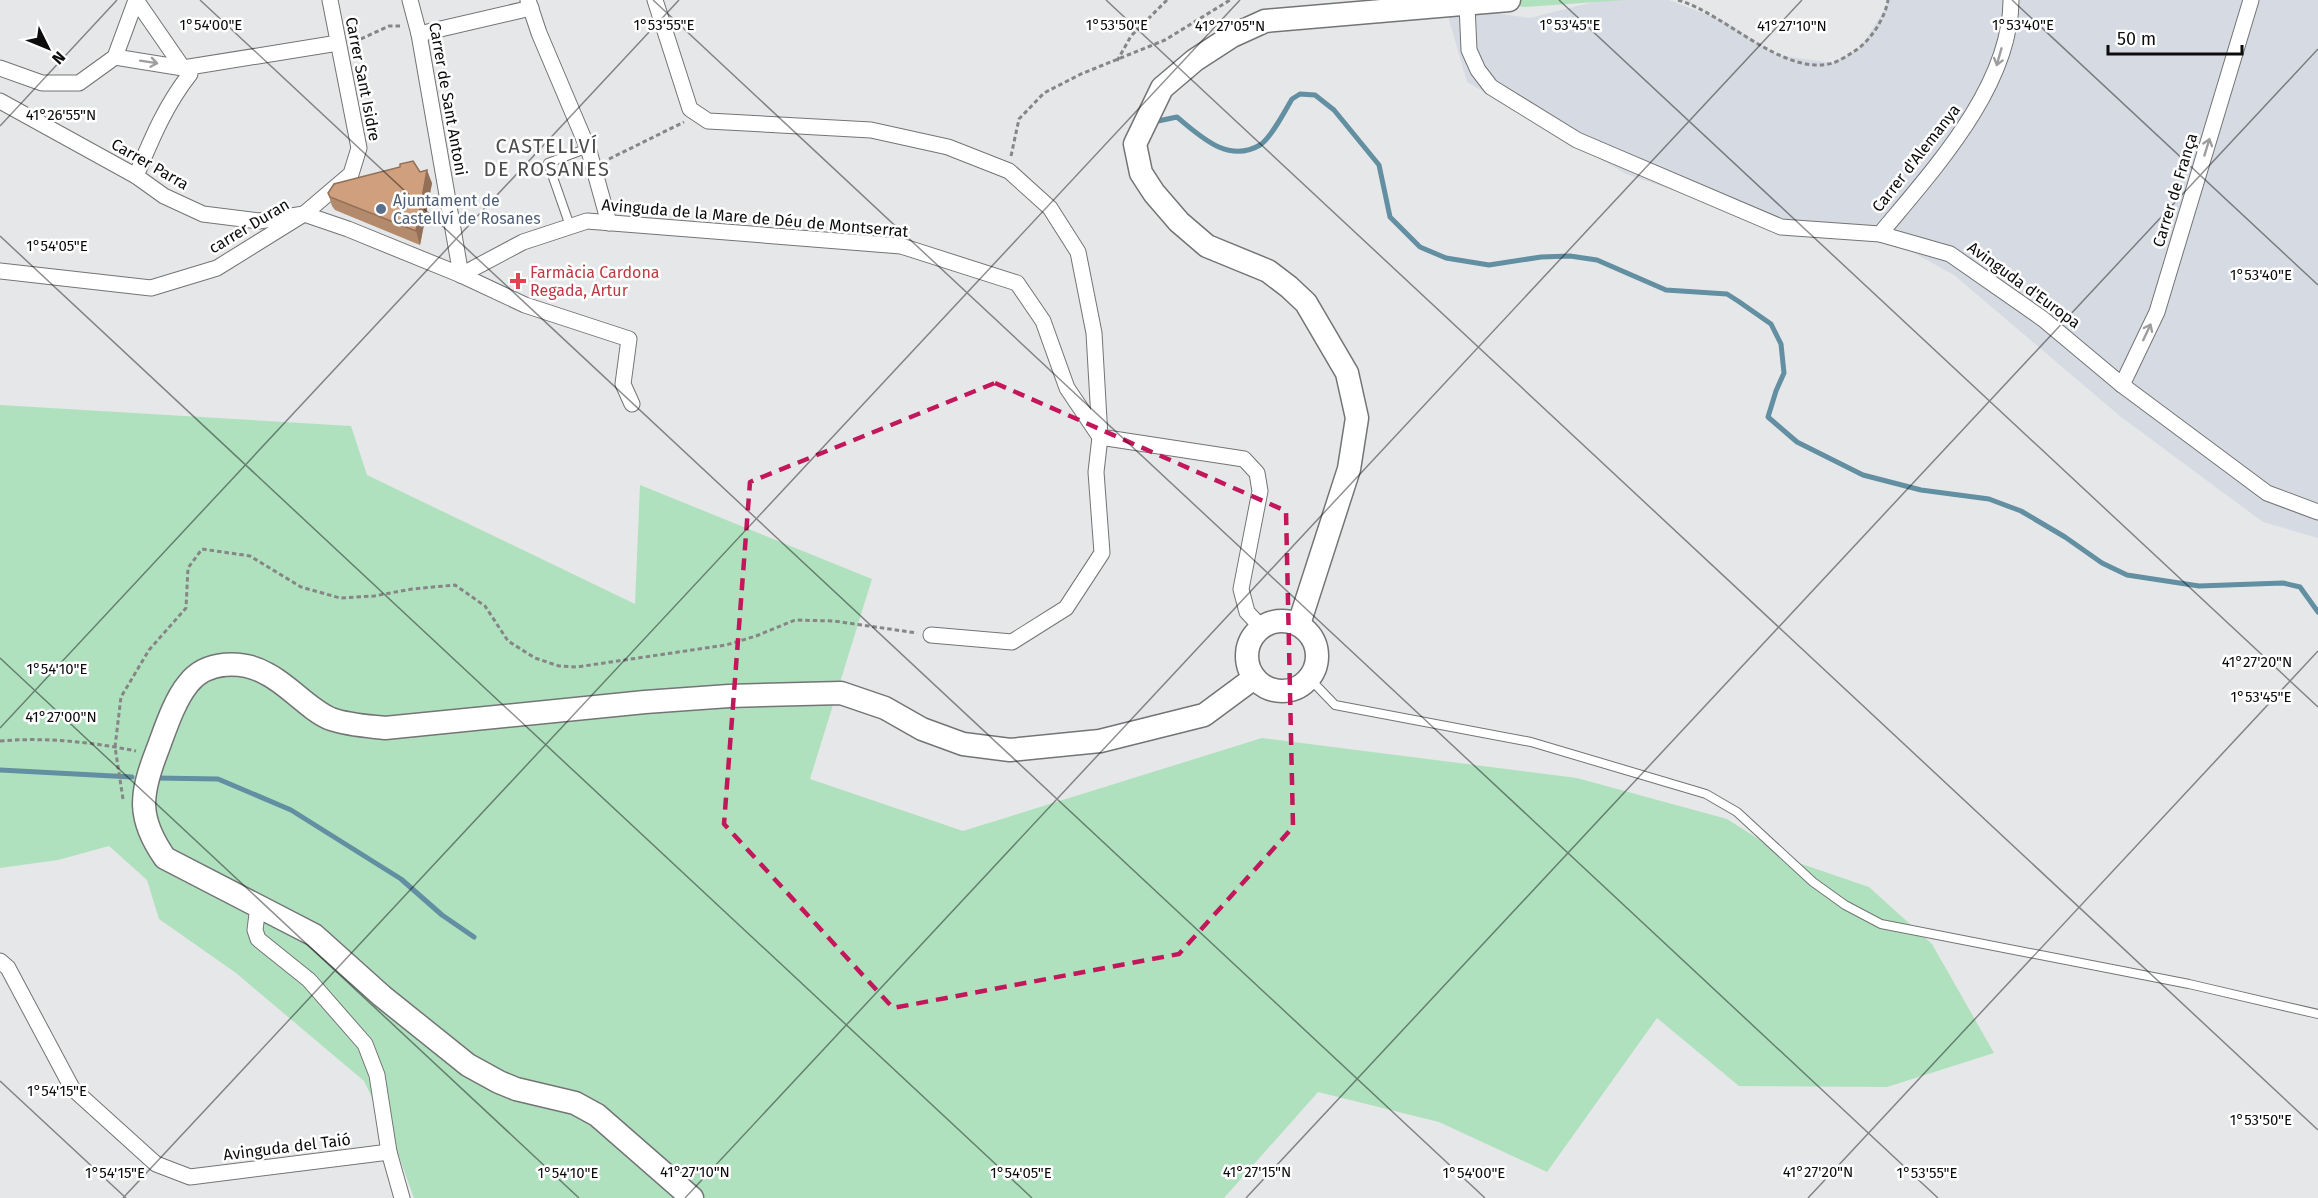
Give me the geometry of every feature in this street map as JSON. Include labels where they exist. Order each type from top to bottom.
[{"type":"street","points":[[0,68],[42,83],[79,83],[115,57],[136,0]]},
{"type":"street","points":[[136,0],[183,68],[190,74],[172,97],[152,136],[136,176]]},
{"type":"street","name":"Carrer Sant Isidre","points":[[304,214],[351,174],[359,148],[330,0]]},
{"type":"street","name":"Carrer de Sant Antoni","points":[[410,0],[419,34],[461,275]]},
{"type":"street","points":[[655,0],[690,109],[708,121],[871,130],[948,147],[1009,171],[1050,208],[1077,252],[1094,333],[1100,437],[1096,472],[1102,553],[1066,608],[1012,642],[931,635]]},
{"type":"street","points":[[1299,624],[1349,469],[1357,418],[1347,373],[1306,303],[1289,286],[1268,271],[1208,246],[1179,222],[1154,193],[1141,173],[1135,144],[1162,88],[1196,60],[1232,36],[1264,21],[1509,0]]},
{"type":"street","name":"Carrer d'Alemanya","points":[[1880,234],[1971,120],[1995,72],[2011,17],[2011,0]]},
{"type":"street","name":"Carrer de França","points":[[2122,385],[2157,312],[2251,0]]},
{"type":"street","points":[[419,34],[530,4],[539,33],[588,148],[609,223]]},
{"type":"street","name":"Avinguda d'Europa","points":[[1467,5],[1469,50],[1478,70],[1491,87],[1577,140],[1781,227],[1880,234],[1950,254],[2043,319],[2122,385],[2267,493],[2318,512]]},
{"type":"street","points":[[115,57],[183,68],[338,43]]},
{"type":"street","name":"Carrer Parra","points":[[0,101],[136,176],[164,196],[204,214],[259,221],[304,214],[461,275],[525,305],[629,339],[623,384],[632,404]]},
{"type":"street","name":"carrer Duran","points":[[0,271],[151,288],[217,268],[304,214]]},
{"type":"street","name":"Avinguda de la Mare de Déu de Montserrat","points":[[461,275],[523,242],[587,221],[901,246],[1017,283],[1043,321],[1067,388],[1100,437]]},
{"type":"street","points":[[1100,437],[1244,459],[1257,473],[1260,491],[1241,589],[1247,612],[1261,627]]},
{"type":"street","points":[[1280,620],[1299,624],[1311,635],[1317,649],[1316,665],[1310,679],[1297,688],[1282,692],[1266,688],[1254,678],[1248,665],[1247,651],[1252,638],[1261,627],[1280,620]]},
{"type":"street","points":[[692,1198],[597,1115],[575,1103],[507,1085],[468,1065],[382,996],[314,935],[165,858],[151,839],[144,819],[145,793],[169,720],[188,684],[201,672],[221,664],[245,666],[267,674],[329,718],[354,725],[385,728],[645,702],[841,693],[885,708],[922,729],[963,744],[1010,750],[1100,741],[1204,715],[1254,678]]},
{"type":"street","points":[[258,906],[255,930],[258,939],[309,980],[365,1044],[377,1075],[389,1152],[402,1198]]},
{"type":"street","name":"Avinguda del Taió","points":[[0,961],[8,968],[72,1088],[156,1164],[190,1177],[389,1152]]},
{"type":"lane","points":[[570,226],[548,163],[588,148]]},
{"type":"lane","points":[[1310,679],[1335,705],[1531,742],[1706,794],[1737,812],[1813,882],[1845,905],[1881,924],[2189,984],[2318,1014]]},
{"type":"path","points":[[1117,61],[1131,36],[1167,0]]},
{"type":"path","points":[[1009,171],[1019,119],[1044,93],[1081,74],[1165,40],[1230,0]]},
{"type":"path","points":[[1678,0],[1726,22],[1777,55],[1806,65],[1833,63],[1860,48],[1876,28],[1888,0]]},
{"type":"path","points":[[338,43],[351,44],[389,26],[409,26],[419,34]]},
{"type":"path","points":[[593,166],[699,115]]},
{"type":"path","points":[[124,806],[115,747],[121,697],[149,650],[186,608],[188,568],[202,549],[250,556],[301,587],[340,598],[374,596],[412,589],[455,585],[485,606],[508,641],[535,658],[559,666],[577,667],[726,645],[795,620],[834,621],[931,635]]},
{"type":"path","points":[[0,741],[35,738],[115,747]]},
{"type":"highlighted area","points":[[995,383],[1286,511],[1293,827],[1179,954],[893,1008],[724,824],[750,482]]},
{"type":"shaded area","points":[[1601,0],[1669,0],[1726,22],[1777,55],[1833,63],[1860,48],[1887,6],[1887,0],[2318,0],[2318,538],[2263,522],[2121,417],[1954,275],[1880,234],[1781,227],[1626,174],[1467,82],[1445,6],[1530,18]]},
{"type":"green space","points":[[1464,0],[1625,0],[1525,7]]},
{"type":"green space","points":[[0,405],[351,426],[367,475],[635,604],[640,485],[872,579],[810,779],[963,831],[1262,738],[1577,778],[1727,819],[1793,861],[1869,887],[1932,944],[1994,1053],[1887,1087],[1739,1086],[1657,1018],[1547,1172],[1439,1122],[1318,1092],[1224,1198],[414,1198],[395,1145],[364,1081],[236,973],[159,919],[147,880],[109,846],[58,860],[0,868]]},
{"type":"building","name":"Ajuntament de Castellví de Rosanes","points":[[413,161],[420,172],[427,170],[416,231],[330,197],[328,193],[334,184],[400,167],[400,164]]},
{"type":"waterway","points":[[1158,121],[1177,117],[1215,145],[1226,150],[1248,150],[1260,145],[1269,137],[1292,99],[1300,94],[1315,95],[1334,110],[1379,165],[1390,217],[1420,247],[1446,258],[1489,265],[1541,257],[1570,256],[1597,260],[1666,290],[1727,294],[1771,324],[1781,344],[1784,373],[1768,417],[1797,442],[1863,475],[1921,490],[1989,499],[2021,511],[2065,537],[2102,563],[2127,575],[2199,586],[2283,583],[2300,587],[2318,612]]},
{"type":"waterway","points":[[0,770],[132,777]]},
{"type":"waterway","points":[[156,778],[218,779],[291,810],[401,879],[442,915],[474,937]]},
{"type":"place","name":"Ajuntament de Castellví de Rosanes","points":[[381,209]]},
{"type":"place","name":"Farmàcia Cardona Regada, Artur","points":[[518,281]]},
{"type":"district","name":"CASTELLVÍ DE ROSANES","points":[[547,158]]}]
